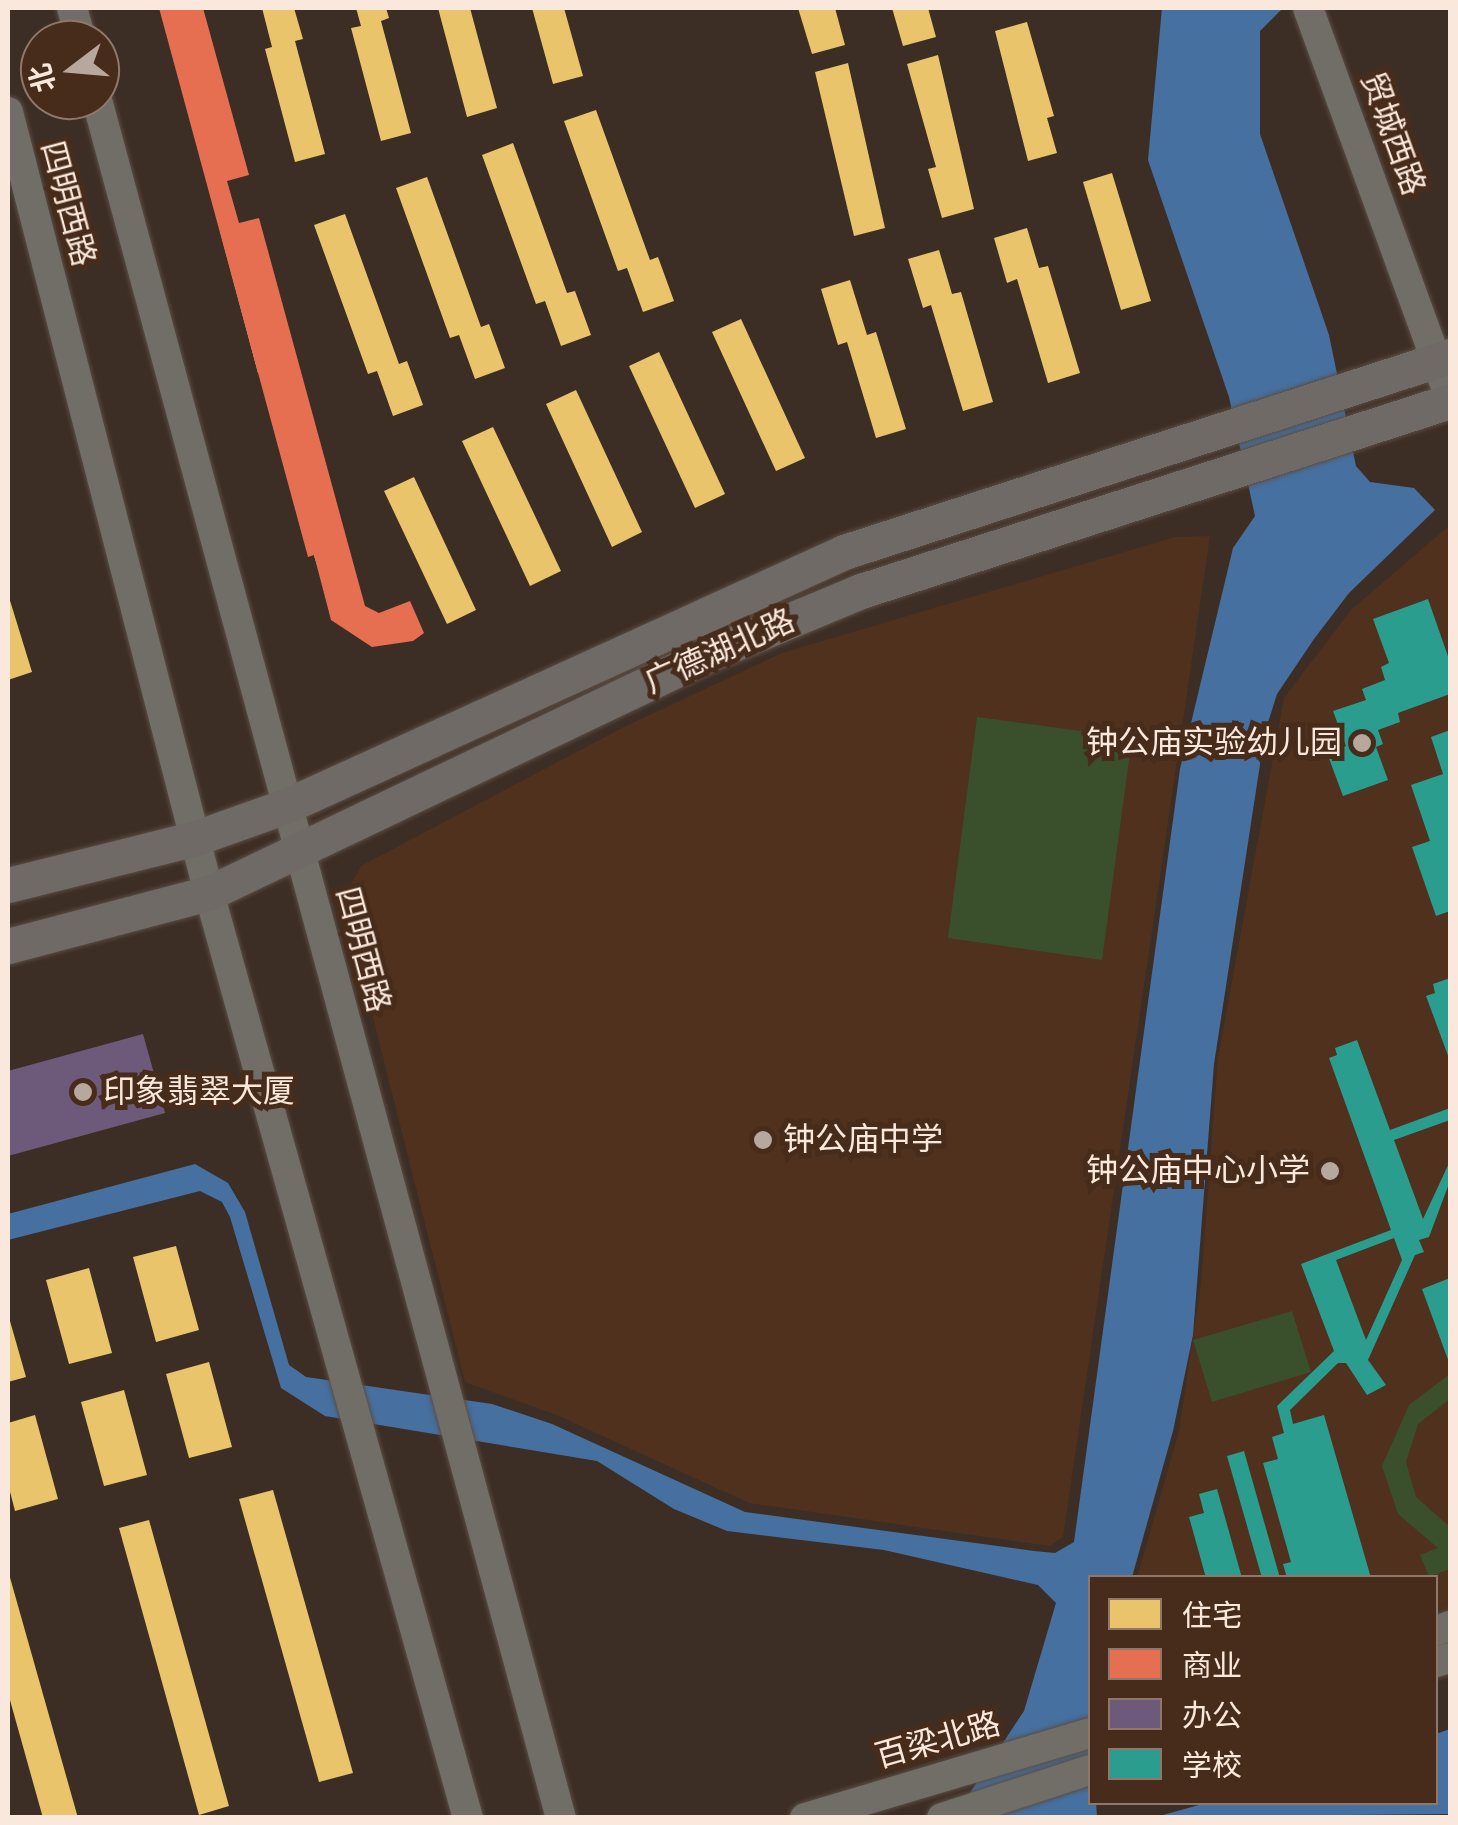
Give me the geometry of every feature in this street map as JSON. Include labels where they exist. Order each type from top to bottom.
[{"type":"main road","name":"贸城西路","points":[[1312,18],[1444,358],[1450,400]]},
{"type":"main road","name":"四明西路","points":[[8,112],[209,894],[468,1818]]},
{"type":"main road","name":"四明西路","points":[[102,120],[560,1818]]},
{"type":"main road","name":"广德湖北路","points":[[8,885],[196,838],[286,806],[844,552],[1316,395],[1444,358]]},
{"type":"main road","name":"广德湖北路","points":[[8,946],[209,894],[690,664],[844,598],[1231,468],[1450,400]]},
{"type":"main road","name":"百梁北路","points":[[805,1818],[920,1780],[1088,1735]]},
{"type":"main road","points":[[942,1818],[1082,1773]]},
{"type":"shaded area","name":"钟公庙中心小学","points":[[1450,525],[1450,1607],[1438,1610],[1438,1575],[1138,1575],[1179,1431],[1201,1284],[1218,1058],[1284,698],[1351,610]]},
{"type":"shaded area","name":"钟公庙中学","points":[[1210,536],[1063,1537],[1050,1546],[749,1503],[557,1415],[465,1382],[343,899],[361,866],[624,727],[782,653],[1175,537]]},
{"type":"green space","points":[[977,717],[1132,738],[1102,960],[948,938]]},
{"type":"green space","points":[[1292,1311],[1311,1372],[1212,1402],[1193,1340]]},
{"type":"green space","points":[[1450,1374],[1450,1399],[1418,1424],[1406,1462],[1416,1497],[1450,1527],[1450,1569],[1434,1575],[1428,1575],[1420,1555],[1438,1548],[1398,1514],[1382,1466],[1409,1405]]},
{"type":"water","points":[[1162,8],[1283,8],[1260,31],[1260,134],[1329,335],[1356,466],[1370,482],[1414,488],[1435,510],[1349,593],[1277,694],[1265,732],[1214,1064],[1193,1335],[1173,1431],[1133,1575],[1088,1575],[1088,1805],[1096,1805],[1097,1817],[954,1817],[1024,1711],[1056,1603],[1038,1585],[884,1550],[727,1531],[674,1509],[597,1461],[325,1416],[281,1388],[230,1217],[222,1202],[200,1191],[8,1240],[8,1214],[195,1164],[228,1183],[245,1212],[289,1365],[306,1377],[492,1404],[552,1424],[745,1512],[1055,1553],[1074,1542],[1180,769],[1233,548],[1255,516],[1229,397],[1148,160]]},
{"type":"water","points":[[1450,1729],[1450,1814],[1156,1817],[1199,1805],[1438,1805],[1438,1733]]},
{"type":"building: 住宅","points":[[170,8],[198,8],[203,27],[197,29],[236,175],[209,182],[169,38],[178,36]]},
{"type":"building: 住宅","points":[[262,8],[294,8],[303,39],[295,41],[325,154],[295,162],[265,49],[272,47]]},
{"type":"building: 住宅","points":[[356,8],[386,8],[389,18],[381,21],[411,133],[381,141],[351,28],[361,26]]},
{"type":"building: 住宅","points":[[438,8],[470,8],[497,108],[467,117]]},
{"type":"building: 住宅","points":[[532,8],[564,8],[583,76],[553,84]]},
{"type":"building: 住宅","points":[[798,8],[835,8],[845,45],[812,54]]},
{"type":"building: 住宅","points":[[892,8],[928,8],[936,37],[903,46]]},
{"type":"building: 住宅","points":[[1027,22],[1054,116],[1047,118],[1057,153],[1028,161],[995,31]]},
{"type":"building: 住宅","points":[[938,55],[974,209],[942,218],[928,169],[936,167],[907,64]]},
{"type":"building: 住宅","points":[[848,63],[885,228],[854,236],[815,72]]},
{"type":"building: 住宅","points":[[596,110],[650,260],[658,257],[674,301],[643,312],[627,268],[618,271],[564,121]]},
{"type":"building: 住宅","points":[[513,143],[567,293],[575,291],[591,335],[561,346],[545,301],[536,304],[482,155]]},
{"type":"building: 住宅","points":[[1112,173],[1151,301],[1121,310],[1083,182]]},
{"type":"building: 住宅","points":[[427,177],[481,327],[489,324],[505,368],[475,379],[459,335],[450,338],[396,188]]},
{"type":"building: 住宅","points":[[345,214],[399,364],[407,361],[423,405],[393,416],[377,371],[368,374],[314,225]]},
{"type":"building: 住宅","points":[[251,223],[308,412],[279,420],[266,371],[258,373],[220,231]]},
{"type":"building: 住宅","points":[[1027,228],[1039,268],[1048,266],[1080,373],[1048,383],[1017,279],[1007,283],[994,238]]},
{"type":"building: 住宅","points":[[939,250],[952,294],[961,292],[993,402],[963,411],[931,305],[923,308],[908,259]]},
{"type":"building: 住宅","points":[[850,280],[867,335],[876,332],[906,429],[876,438],[847,342],[838,345],[821,289]]},
{"type":"building: 住宅","points":[[741,319],[805,458],[776,471],[712,332]]},
{"type":"building: 住宅","points":[[659,352],[725,494],[695,508],[629,366]]},
{"type":"building: 住宅","points":[[576,390],[642,532],[612,547],[546,404]]},
{"type":"building: 住宅","points":[[493,427],[561,571],[530,586],[462,441]]},
{"type":"building: 住宅","points":[[308,436],[359,600],[331,608],[278,444]]},
{"type":"building: 住宅","points":[[414,477],[476,610],[447,624],[384,491]]},
{"type":"building: 住宅","points":[[8,594],[32,672],[8,680]]},
{"type":"building: 住宅","points":[[176,1246],[199,1330],[156,1342],[133,1257]]},
{"type":"building: 住宅","points":[[89,1268],[112,1353],[69,1364],[46,1280]]},
{"type":"building: 住宅","points":[[8,1314],[26,1377],[8,1382]]},
{"type":"building: 住宅","points":[[209,1362],[232,1447],[189,1458],[166,1374]]},
{"type":"building: 住宅","points":[[124,1390],[147,1475],[104,1486],[81,1402]]},
{"type":"building: 住宅","points":[[35,1415],[58,1499],[15,1511],[8,1484],[8,1423]]},
{"type":"building: 住宅","points":[[273,1490],[353,1773],[319,1782],[239,1499]]},
{"type":"building: 住宅","points":[[149,1520],[229,1806],[199,1815],[119,1528]]},
{"type":"building: 住宅","points":[[9,1574],[78,1818],[43,1818],[8,1693]]},
{"type":"building: 商业","points":[[159,8],[203,8],[249,175],[227,181],[239,223],[259,218],[365,606],[379,613],[410,601],[424,633],[413,641],[372,647],[331,620],[314,555],[308,557]]},
{"type":"building: 办公","name":"印象翡翠大厦","points":[[143,1034],[165,1113],[8,1156],[8,1071]]},
{"type":"building: 学校","points":[[1428,599],[1450,662],[1450,694],[1398,713],[1400,722],[1378,730],[1383,744],[1376,747],[1388,780],[1343,796],[1327,753],[1346,746],[1333,711],[1366,700],[1362,689],[1385,680],[1381,667],[1389,663],[1373,619]]},
{"type":"building: 学校","points":[[1450,730],[1450,911],[1436,916],[1412,847],[1430,841],[1411,785],[1443,774],[1431,737]]},
{"type":"building: 学校","points":[[1450,978],[1450,1061],[1426,996],[1435,993],[1433,984]]},
{"type":"building: 学校","points":[[1357,1040],[1390,1130],[1450,1108],[1450,1120],[1394,1140],[1423,1219],[1450,1161],[1450,1181],[1429,1237],[1419,1240],[1424,1252],[1415,1255],[1368,1360],[1386,1385],[1367,1395],[1346,1363],[1338,1363],[1290,1410],[1293,1424],[1324,1415],[1370,1575],[1286,1575],[1283,1564],[1291,1562],[1263,1463],[1278,1459],[1272,1437],[1284,1433],[1277,1406],[1334,1351],[1301,1264],[1391,1230],[1329,1058],[1337,1055],[1335,1048]],"holes":[[[1394,1238],[1402,1260],[1366,1340],[1336,1260]]]},
{"type":"building: 学校","points":[[1450,1278],[1450,1365],[1422,1289]]},
{"type":"building: 学校","points":[[1244,1451],[1279,1575],[1261,1575],[1227,1456]]},
{"type":"building: 学校","points":[[1217,1489],[1241,1575],[1205,1575],[1189,1517],[1204,1513],[1199,1494]]},
{"type":"place","name":"钟公庙实验幼儿园","points":[[1362,743]]},
{"type":"place","name":"印象翡翠大厦","points":[[83,1092]]},
{"type":"place","name":"钟公庙中学","points":[[763,1140]]},
{"type":"place","name":"钟公庙中心小学","points":[[1330,1171]]}]
